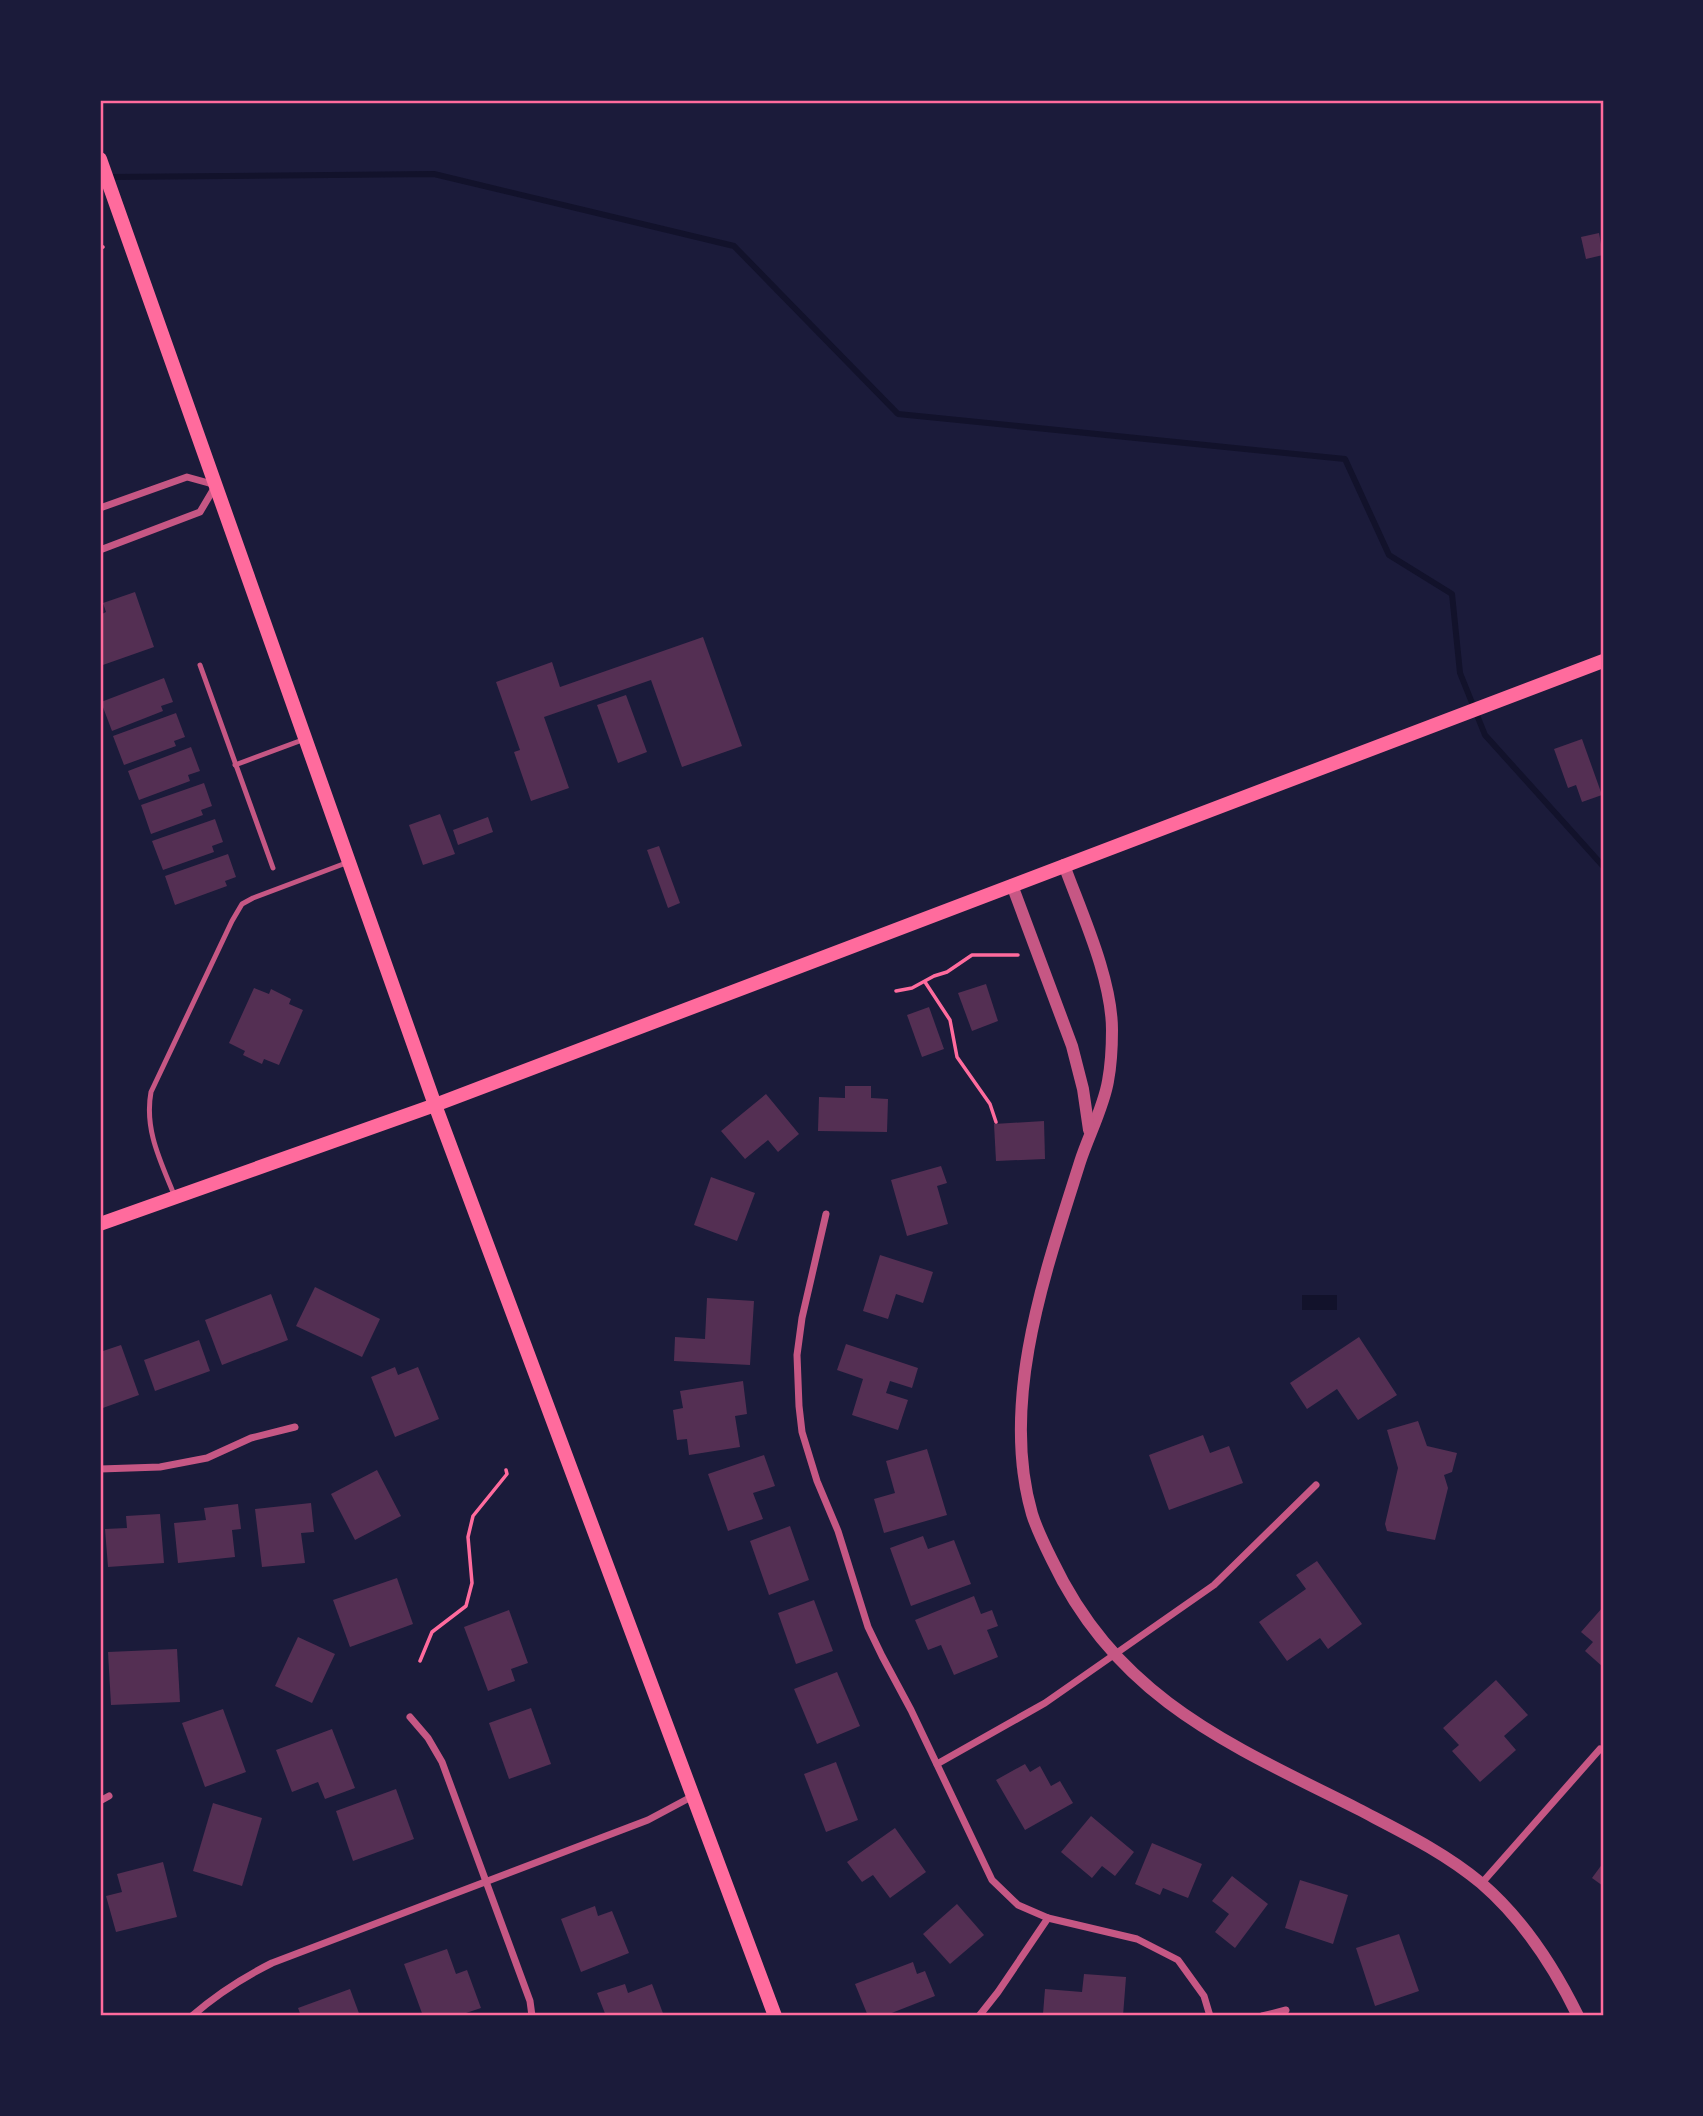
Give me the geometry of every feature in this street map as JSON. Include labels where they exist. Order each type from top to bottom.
[{"type":"main road","points":[[100,159],[435,1105],[775,2016]]},
{"type":"main road","points":[[100,1224],[435,1105],[1603,661]]},
{"type":"street","points":[[100,508],[187,477],[216,485],[200,512],[100,550]]},
{"type":"street","points":[[1064,865],[1103,972],[1112,1027],[1108,1082],[1053,1246],[1030,1344],[1020,1434],[1032,1515],[1068,1591],[1114,1655],[1168,1704],[1194,1723],[1237,1749],[1417,1839],[1482,1884],[1526,1931],[1562,1983],[1578,2016]]},
{"type":"street","points":[[1012,885],[1072,1046],[1083,1089],[1089,1134]]},
{"type":"street","points":[[825,1214],[802,1318],[797,1355],[802,1432],[817,1481],[838,1531],[868,1627],[992,1880],[1018,1905],[1048,1918],[1137,1939],[1178,1960],[1204,1996],[1210,2016]]},
{"type":"street","points":[[100,1469],[160,1467],[207,1458],[251,1438],[295,1427]]},
{"type":"street","points":[[937,1764],[1045,1703],[1214,1585],[1316,1486]]},
{"type":"street","points":[[410,1717],[428,1738],[442,1762],[530,2001],[532,2016]]},
{"type":"street","points":[[1482,1884],[1600,1749]]},
{"type":"street","points":[[100,1801],[109,1796]]},
{"type":"street","points":[[192,2016],[212,1998],[239,1980],[272,1963],[648,1820],[693,1796]]},
{"type":"street","points":[[979,2016],[1048,1918]]},
{"type":"street","points":[[1262,2016],[1286,2010]]},
{"type":"lane","points":[[200,665],[273,868]]},
{"type":"lane","points":[[235,765],[305,739]]},
{"type":"lane","points":[[175,1197],[150,1128],[148,1110],[151,1092],[232,921],[242,904],[253,898],[349,862]]},
{"type":"path","points":[[896,991],[912,988],[947,972],[972,955],[1018,955]]},
{"type":"path","points":[[925,982],[950,1020],[957,1057],[990,1104],[996,1122]]},
{"type":"path","points":[[420,1661],[432,1632],[466,1606],[472,1583],[468,1537],[473,1516],[507,1474],[506,1470]]},
{"type":"shaded area","points":[[1302,1295],[1337,1295],[1337,1310],[1302,1310]]},
{"type":"building","points":[[1599,233],[1603,255],[1586,259],[1581,237]]},
{"type":"building","points":[[135,592],[154,647],[100,666],[100,615],[106,612],[103,603]]},
{"type":"building","points":[[703,637],[742,746],[682,767],[651,680],[544,717],[569,788],[531,801],[514,752],[520,750],[496,682],[552,662],[560,687]]},
{"type":"building","points":[[164,678],[173,702],[161,706],[163,711],[112,731],[101,702]]},
{"type":"building","points":[[626,695],[647,752],[618,763],[597,705]]},
{"type":"building","points":[[176,713],[185,737],[174,741],[176,746],[124,765],[113,736]]},
{"type":"building","points":[[1582,739],[1602,795],[1582,802],[1576,785],[1568,788],[1554,749]]},
{"type":"building","points":[[191,747],[200,771],[188,775],[190,781],[139,800],[128,771]]},
{"type":"building","points":[[204,783],[212,806],[201,810],[203,815],[151,834],[141,805]]},
{"type":"building","points":[[440,814],[455,854],[423,865],[409,825]]},
{"type":"building","points":[[488,817],[493,832],[458,845],[453,830]]},
{"type":"building","points":[[215,819],[223,842],[212,846],[214,852],[163,870],[152,841]]},
{"type":"building","points":[[659,846],[680,903],[668,908],[647,850]]},
{"type":"building","points":[[228,854],[236,877],[225,881],[227,886],[175,905],[165,876]]},
{"type":"building","points":[[986,984],[998,1021],[972,1031],[958,993]]},
{"type":"building","points":[[254,988],[269,994],[271,989],[291,999],[289,1004],[303,1010],[279,1065],[264,1059],[262,1064],[243,1055],[245,1051],[229,1043]]},
{"type":"building","points":[[929,1007],[944,1049],[922,1057],[907,1015]]},
{"type":"building","points":[[845,1086],[871,1086],[871,1098],[888,1099],[887,1132],[818,1131],[819,1097],[845,1098]]},
{"type":"building","points":[[766,1094],[799,1134],[778,1152],[768,1140],[745,1159],[721,1131]]},
{"type":"building","points":[[1044,1121],[1045,1159],[996,1161],[994,1124]]},
{"type":"building","points":[[941,1166],[947,1183],[937,1186],[948,1224],[907,1236],[891,1180]]},
{"type":"building","points":[[711,1177],[755,1193],[737,1241],[694,1225]]},
{"type":"building","points":[[880,1255],[933,1272],[923,1303],[896,1294],[888,1319],[863,1311]]},
{"type":"building","points":[[315,1287],[380,1319],[362,1357],[296,1326]]},
{"type":"building","points":[[271,1294],[288,1340],[222,1365],[205,1320]]},
{"type":"building","points":[[707,1298],[754,1301],[750,1365],[674,1361],[675,1337],[705,1339]]},
{"type":"building","points":[[1359,1337],[1397,1395],[1358,1420],[1337,1389],[1307,1409],[1290,1383]]},
{"type":"building","points":[[199,1340],[210,1371],[155,1391],[144,1360]]},
{"type":"building","points":[[846,1344],[918,1368],[912,1388],[890,1381],[886,1393],[908,1400],[898,1430],[852,1415],[863,1379],[837,1370]]},
{"type":"building","points":[[121,1345],[139,1395],[100,1409],[100,1352]]},
{"type":"building","points":[[395,1367],[398,1375],[418,1367],[439,1419],[395,1437],[371,1377]]},
{"type":"building","points":[[743,1381],[747,1414],[735,1416],[740,1447],[689,1455],[687,1439],[677,1440],[673,1410],[683,1408],[680,1391]]},
{"type":"building","points":[[1418,1421],[1427,1446],[1457,1453],[1452,1472],[1444,1475],[1448,1488],[1435,1540],[1387,1531],[1385,1524],[1398,1468],[1387,1430]]},
{"type":"building","points":[[1203,1435],[1210,1453],[1229,1446],[1243,1483],[1169,1510],[1149,1455]]},
{"type":"building","points":[[927,1449],[947,1515],[884,1533],[874,1499],[895,1493],[886,1461]]},
{"type":"building","points":[[764,1455],[775,1486],[753,1493],[763,1519],[728,1531],[708,1474]]},
{"type":"building","points":[[377,1470],[401,1516],[355,1540],[331,1494]]},
{"type":"building","points":[[311,1503],[314,1532],[301,1533],[305,1563],[262,1567],[255,1509]]},
{"type":"building","points":[[238,1504],[241,1529],[232,1530],[235,1557],[178,1563],[174,1523],[206,1520],[204,1508]]},
{"type":"building","points":[[160,1514],[164,1563],[108,1567],[105,1529],[127,1528],[126,1516]]},
{"type":"building","points":[[790,1526],[809,1580],[769,1595],[750,1541]]},
{"type":"building","points":[[923,1536],[928,1549],[954,1540],[971,1584],[911,1606],[890,1548]]},
{"type":"building","points":[[1317,1561],[1362,1624],[1328,1649],[1320,1638],[1287,1661],[1259,1622],[1306,1589],[1296,1575]]},
{"type":"building","points":[[397,1578],[413,1624],[350,1647],[333,1600]]},
{"type":"building","points":[[974,1596],[981,1614],[992,1610],[998,1626],[987,1630],[998,1657],[954,1675],[941,1645],[928,1650],[915,1620]]},
{"type":"building","points":[[814,1600],[833,1651],[796,1664],[778,1613]]},
{"type":"building","points":[[1603,1607],[1603,1667],[1585,1651],[1593,1642],[1581,1632]]},
{"type":"building","points":[[509,1610],[528,1663],[511,1669],[515,1681],[488,1691],[464,1627]]},
{"type":"building","points":[[298,1637],[335,1654],[312,1703],[275,1686]]},
{"type":"building","points":[[177,1649],[180,1702],[111,1705],[108,1652]]},
{"type":"building","points":[[837,1672],[860,1726],[817,1744],[794,1689]]},
{"type":"building","points":[[1496,1680],[1528,1715],[1504,1736],[1516,1750],[1480,1782],[1452,1751],[1459,1745],[1443,1728]]},
{"type":"building","points":[[531,1708],[551,1764],[509,1779],[489,1723]]},
{"type":"building","points":[[223,1709],[246,1772],[205,1787],[182,1723]]},
{"type":"building","points":[[332,1729],[355,1788],[325,1799],[318,1782],[292,1792],[276,1750]]},
{"type":"building","points":[[836,1762],[858,1820],[826,1832],[804,1774]]},
{"type":"building","points":[[1025,1764],[1030,1772],[1040,1766],[1051,1786],[1060,1781],[1073,1803],[1025,1830],[996,1780]]},
{"type":"building","points":[[396,1789],[414,1839],[353,1861],[336,1811]]},
{"type":"building","points":[[213,1803],[262,1818],[242,1886],[193,1871]]},
{"type":"building","points":[[1091,1816],[1134,1852],[1115,1876],[1102,1866],[1092,1878],[1061,1852]]},
{"type":"building","points":[[895,1828],[926,1872],[890,1898],[873,1875],[862,1882],[847,1862]]},
{"type":"building","points":[[1152,1843],[1202,1864],[1188,1898],[1163,1888],[1160,1895],[1135,1884]]},
{"type":"building","points":[[163,1862],[177,1917],[116,1932],[106,1896],[122,1892],[117,1874]]},
{"type":"building","points":[[1603,1863],[1603,1886],[1592,1878]]},
{"type":"building","points":[[1232,1876],[1268,1904],[1235,1948],[1215,1932],[1229,1914],[1212,1901]]},
{"type":"building","points":[[1300,1880],[1348,1895],[1333,1944],[1285,1928]]},
{"type":"building","points":[[957,1904],[984,1935],[950,1964],[923,1934]]},
{"type":"building","points":[[595,1906],[598,1916],[612,1911],[629,1953],[581,1972],[561,1919]]},
{"type":"building","points":[[1399,1934],[1419,1991],[1375,2006],[1356,1948]]},
{"type":"building","points":[[447,1949],[456,1974],[467,1970],[481,2008],[457,2016],[423,2016],[404,1964]]},
{"type":"building","points":[[913,1962],[917,1974],[925,1971],[935,1996],[884,2016],[868,2016],[855,1984]]},
{"type":"building","points":[[1084,1974],[1126,1977],[1123,2016],[1043,2014],[1045,1989],[1082,1992]]},
{"type":"building","points":[[625,1984],[628,1993],[652,1984],[664,2016],[606,2016],[597,1993]]},
{"type":"building","points":[[350,1989],[360,2016],[301,2016],[298,2008]]},
{"type":"waterway","points":[[108,177],[434,174],[734,246],[898,414],[1345,459],[1389,555],[1452,594],[1460,673],[1485,735],[1603,866]]}]
